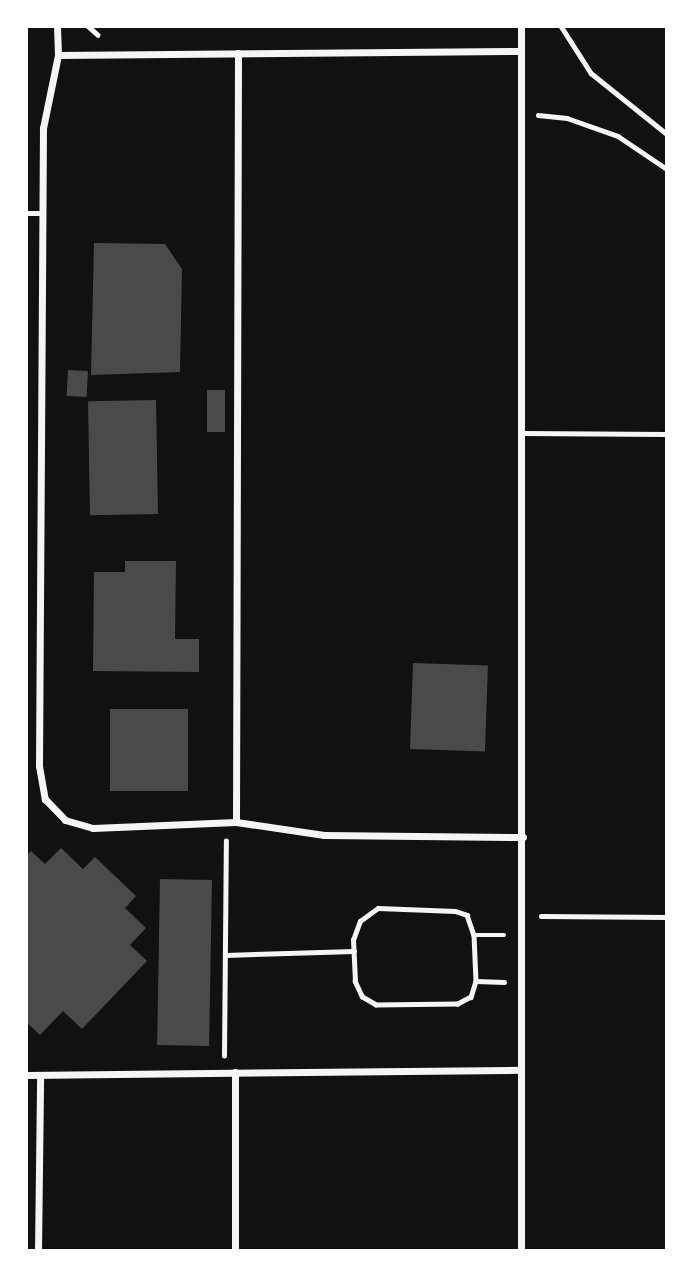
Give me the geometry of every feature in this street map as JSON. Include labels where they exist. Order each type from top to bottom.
[{"type":"street","points":[[57,26],[58,55],[44,118],[42,213],[40,785],[54,811],[78,826],[236,822],[324,835],[523,837]]},
{"type":"street","points":[[521,26],[521,1251]]},
{"type":"street","points":[[58,55],[521,51]]},
{"type":"street","points":[[236,822],[238,53]]},
{"type":"street","points":[[26,1075],[520,1070]]},
{"type":"street","points":[[235,1072],[235,1251]]},
{"type":"street","points":[[38,1251],[40,1075]]},
{"type":"lane","points":[[26,213],[42,213]]},
{"type":"lane","points":[[522,433],[666,434]]},
{"type":"path","points":[[561,26],[591,73],[667,134]]},
{"type":"path","points":[[521,114],[591,125],[618,136],[667,169]]},
{"type":"path","points":[[224,1073],[226,822]]},
{"type":"path","points":[[378,908],[461,912],[471,921],[474,934],[475,990],[458,1004],[368,1002],[358,990],[354,951],[360,921],[378,908]]},
{"type":"path","points":[[522,916],[667,917]]},
{"type":"path","points":[[474,934],[522,936]]},
{"type":"path","points":[[225,955],[354,951]]},
{"type":"building","points":[[94,243],[165,244],[182,269],[180,372],[91,375]]},
{"type":"building","points":[[68,370],[88,371],[87,397],[67,396]]},
{"type":"building","points":[[207,390],[225,390],[225,432],[207,432]]},
{"type":"building","points":[[156,400],[158,514],[90,515],[88,401]]},
{"type":"building","points":[[125,561],[176,561],[175,639],[199,639],[199,672],[93,671],[94,572],[125,572]]},
{"type":"building","points":[[413,663],[488,666],[485,752],[410,749]]},
{"type":"building","points":[[110,709],[188,709],[188,791],[110,791]]},
{"type":"building","points":[[61,848],[83,869],[95,857],[136,896],[125,908],[146,928],[130,945],[147,961],[82,1029],[63,1011],[40,1035],[26,1022],[26,856],[31,851],[45,864]]},
{"type":"building","points":[[160,879],[212,880],[209,1046],[157,1045]]}]
